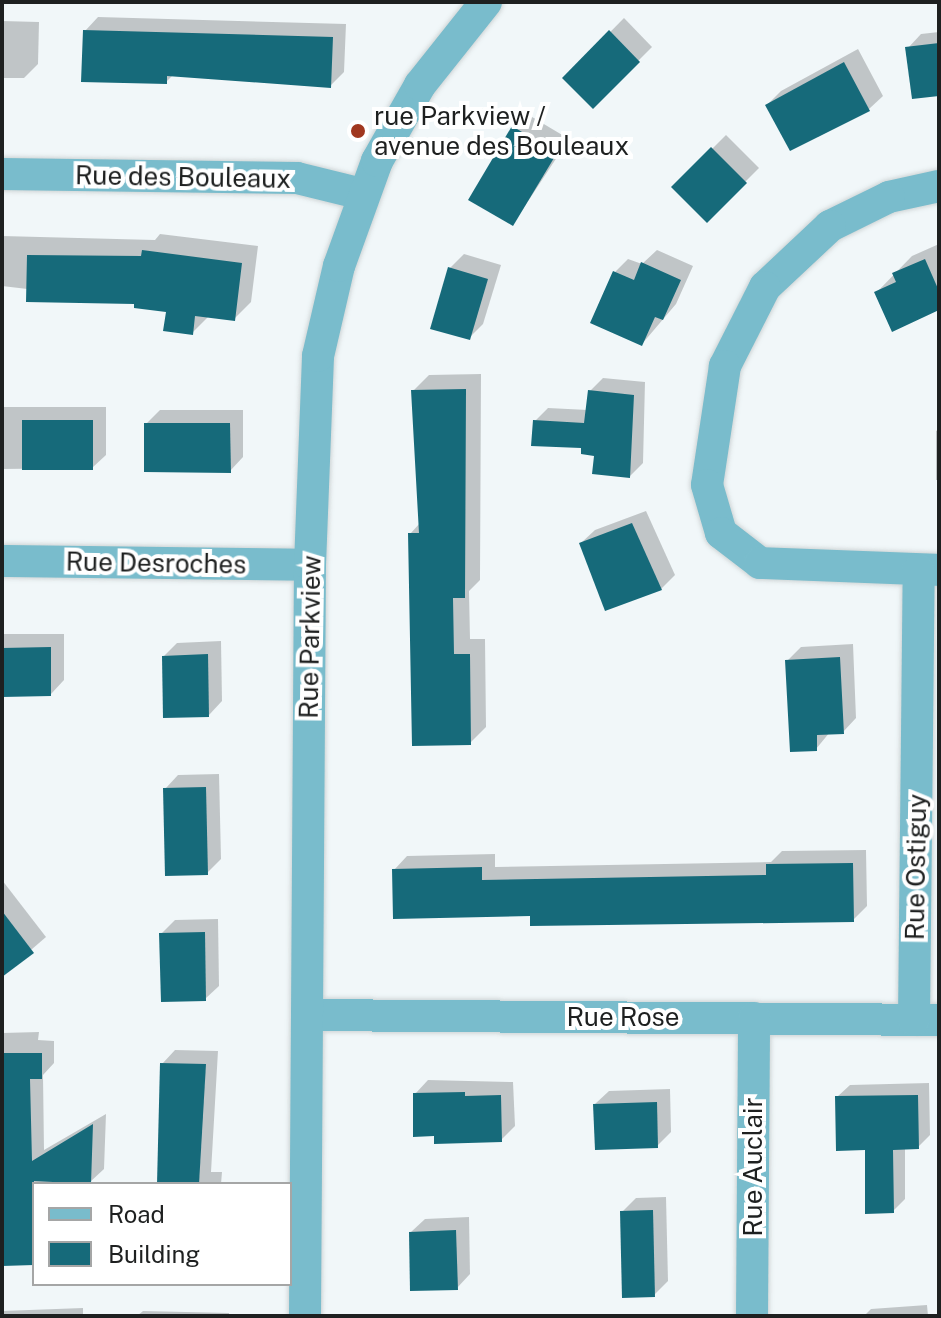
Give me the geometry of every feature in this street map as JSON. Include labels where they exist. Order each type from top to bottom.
[{"type":"street","name":"Rue Parkview","points":[[305,1316],[310,565],[318,356],[362,194],[420,85],[486,2]]},
{"type":"street","name":"Rue des Bouleaux","points":[[2,174],[297,178],[362,194]]},
{"type":"street","name":"Rue Ostiguy","points":[[927,1020],[929,570],[784,567],[748,557],[714,522],[707,485],[709,452],[732,345],[779,270],[812,239],[859,210],[939,186]]},
{"type":"street","name":"Rue Desroches","points":[[2,561],[310,565]]},
{"type":"street","name":"Rue Rose","points":[[307,1015],[927,1020]]},
{"type":"street","name":"Rue Auclair","points":[[752,1316],[754,1018]]},
{"type":"building","points":[[83,30],[333,37],[331,88],[167,76],[167,84],[81,82]]},
{"type":"building","points":[[609,30],[640,62],[593,109],[562,78]]},
{"type":"building","points":[[939,43],[939,96],[912,99],[905,47]]},
{"type":"building","points":[[844,62],[870,111],[790,151],[765,105]]},
{"type":"building","points":[[512,126],[557,153],[513,226],[468,200]]},
{"type":"building","points":[[711,147],[747,183],[707,223],[671,187]]},
{"type":"building","points":[[142,250],[242,263],[235,321],[195,316],[193,335],[163,331],[166,312],[134,308],[134,304],[26,302],[27,255],[141,256]]},
{"type":"building","points":[[925,259],[939,291],[939,310],[892,332],[874,292],[896,282],[892,273]]},
{"type":"building","points":[[641,262],[681,280],[663,320],[655,317],[642,346],[590,323],[613,271],[634,280]]},
{"type":"building","points":[[448,267],[488,279],[470,340],[430,329]]},
{"type":"building","points":[[466,389],[465,598],[453,598],[454,654],[470,654],[471,745],[412,746],[408,533],[419,533],[411,390]]},
{"type":"building","points":[[588,390],[634,395],[630,478],[592,474],[594,456],[581,454],[581,448],[531,446],[533,420],[584,423]]},
{"type":"building","points":[[22,420],[93,420],[93,470],[22,470]]},
{"type":"building","points":[[144,423],[230,423],[231,473],[144,472]]},
{"type":"building","points":[[632,523],[662,590],[605,611],[579,543]]},
{"type":"building","points":[[51,647],[51,696],[2,697],[2,648]]},
{"type":"building","points":[[208,654],[209,717],[163,718],[162,656]]},
{"type":"building","points":[[840,657],[844,734],[817,735],[817,751],[790,752],[785,660]]},
{"type":"building","points":[[206,787],[208,875],[165,876],[163,788]]},
{"type":"building","points":[[853,863],[854,922],[530,926],[530,916],[393,919],[392,869],[482,867],[482,880],[766,875],[766,864]]},
{"type":"building","points":[[2,911],[34,953],[2,977]]},
{"type":"building","points":[[205,932],[206,1001],[161,1002],[159,933]]},
{"type":"building","points":[[2,1053],[42,1053],[42,1079],[30,1079],[32,1161],[93,1124],[91,1182],[32,1182],[32,1265],[2,1266]]},
{"type":"building","points":[[160,1063],[206,1064],[199,1182],[157,1182]]},
{"type":"building","points":[[465,1092],[465,1096],[501,1095],[502,1142],[434,1144],[434,1136],[413,1137],[413,1093]]},
{"type":"building","points":[[918,1095],[919,1149],[893,1150],[894,1213],[865,1214],[865,1150],[836,1151],[835,1096]]},
{"type":"building","points":[[657,1102],[658,1148],[595,1150],[593,1104]]},
{"type":"building","points":[[653,1210],[655,1297],[622,1298],[620,1211]]},
{"type":"building","points":[[456,1230],[458,1290],[410,1291],[409,1232]]},
{"type":"place","name":"rue Parkview / avenue des Bouleaux","points":[[358,131]]}]
